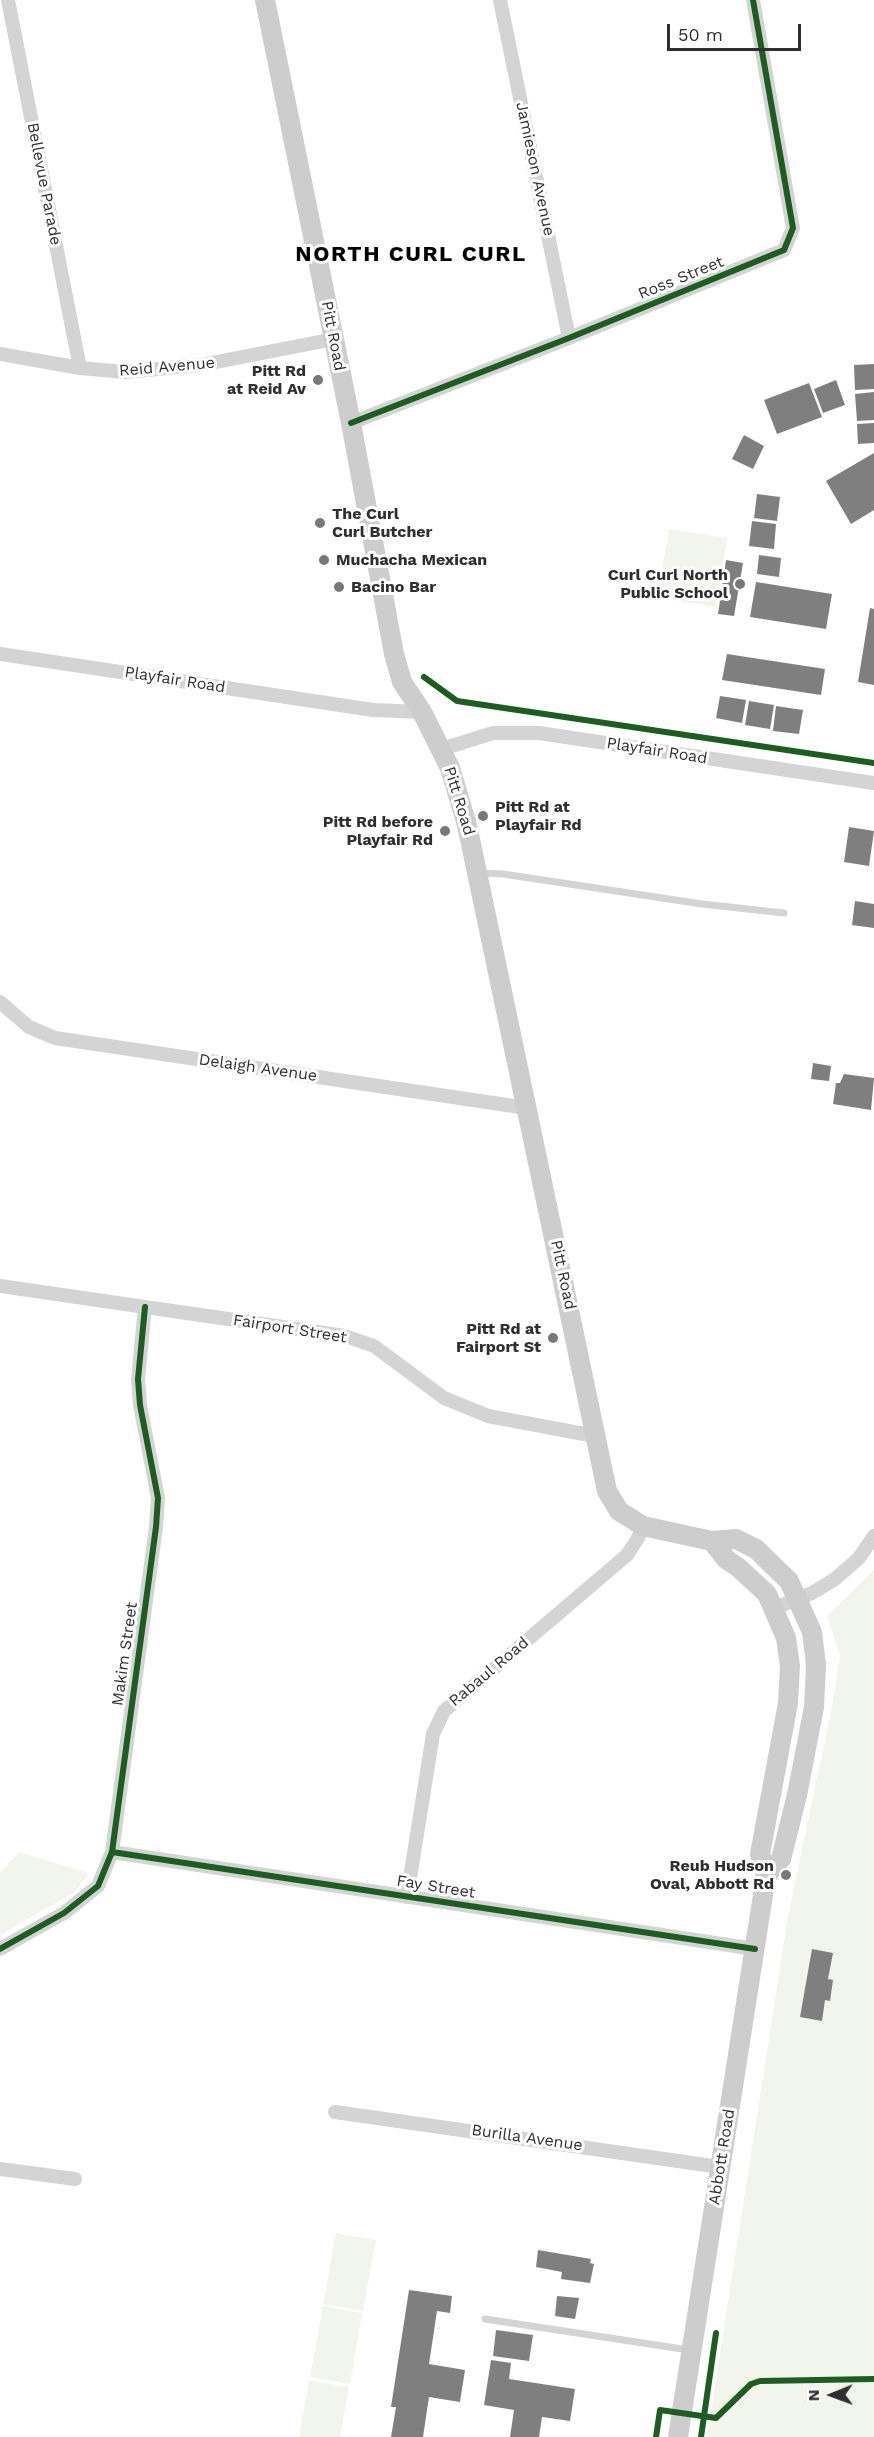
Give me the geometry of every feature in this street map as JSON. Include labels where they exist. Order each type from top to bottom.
[{"type":"main road","name":"Pitt Road","points":[[266,0],[351,423],[394,654],[402,682],[442,749],[459,791],[607,1491],[613,1503],[626,1517],[643,1526],[712,1541],[736,1539],[756,1549],[789,1581],[799,1599]]},
{"type":"main road","points":[[712,1541],[726,1559],[767,1594],[775,1608]]},
{"type":"main road","name":"Abbott Road","points":[[766,1876],[781,1859],[797,1795],[814,1707],[816,1665],[812,1632],[799,1599]]},
{"type":"main road","name":"Abbott Road","points":[[678,2437],[766,1876],[760,1854],[788,1704],[790,1666],[786,1638],[775,1608]]},
{"type":"street","name":"Bellevue Parade","points":[[8,0],[80,368]]},
{"type":"street","name":"Jamieson Avenue","points":[[500,0],[569,338]]},
{"type":"street","name":"Ross Street","points":[[351,423],[569,338],[784,250],[793,228],[753,0]]},
{"type":"street","name":"Reid Avenue","points":[[0,354],[80,368],[125,372],[201,365],[334,339]]},
{"type":"street","name":"Playfair Road","points":[[0,654],[373,710],[422,712]]},
{"type":"street","name":"Playfair Road","points":[[442,749],[493,733],[539,733],[874,783]]},
{"type":"street","name":"Delaigh Avenue","points":[[0,1002],[29,1027],[55,1038],[527,1108]]},
{"type":"street","name":"Fairport Street","points":[[0,1286],[345,1336],[374,1347],[444,1398],[488,1416],[595,1436]]},
{"type":"street","name":"Makim Street","points":[[0,1949],[64,1913],[98,1886],[112,1852],[158,1498],[140,1405],[138,1379],[145,1307]]},
{"type":"street","name":"Rabaul Road","points":[[407,1897],[433,1734],[444,1711],[627,1555],[643,1526]]},
{"type":"street","points":[[775,1608],[799,1599],[848,1569],[874,1536]]},
{"type":"street","name":"Fay Street","points":[[112,1852],[755,1949]]},
{"type":"street","name":"Burilla Avenue","points":[[335,2112],[720,2167]]},
{"type":"street","points":[[0,2169],[75,2179]]},
{"type":"lane","points":[[478,873],[503,874],[702,904],[784,913]]},
{"type":"lane","points":[[485,2319],[692,2351]]},
{"type":"shaded area","points":[[669,529],[727,538],[716,607],[657,598]]},
{"type":"shaded area","points":[[874,1570],[874,2437],[707,2437],[788,1916],[831,1712],[840,1655],[827,1616]]},
{"type":"shaded area","points":[[19,1852],[89,1873],[75,1892],[0,1935],[0,1873]]},
{"type":"shaded area","points":[[336,2233],[376,2240],[363,2311],[323,2304]]},
{"type":"shaded area","points":[[323,2306],[362,2313],[350,2384],[310,2377]]},
{"type":"shaded area","points":[[309,2380],[349,2387],[340,2437],[299,2437]]},
{"type":"building","points":[[874,364],[874,389],[855,390],[854,365]]},
{"type":"building","points":[[836,380],[845,405],[823,413],[814,389]]},
{"type":"building","points":[[809,383],[822,417],[777,434],[764,400]]},
{"type":"building","points":[[874,392],[874,420],[857,421],[855,394]]},
{"type":"building","points":[[874,423],[874,443],[858,444],[857,424]]},
{"type":"building","points":[[744,435],[764,446],[753,469],[732,459]]},
{"type":"building","points":[[874,453],[874,510],[851,524],[826,481]]},
{"type":"building","points":[[757,494],[780,497],[777,521],[754,518]]},
{"type":"building","points":[[752,521],[776,524],[774,549],[749,546]]},
{"type":"building","points":[[759,555],[781,558],[779,577],[757,574]]},
{"type":"building","points":[[726,560],[743,563],[734,616],[718,614]]},
{"type":"building","points":[[756,582],[832,594],[826,629],[750,617]]},
{"type":"building","points":[[870,608],[874,609],[874,685],[858,682]]},
{"type":"building","points":[[727,654],[825,669],[821,695],[722,680]]},
{"type":"building","points":[[720,696],[746,700],[742,723],[716,718]]},
{"type":"building","points":[[749,701],[774,705],[770,729],[745,725]]},
{"type":"building","points":[[776,706],[803,710],[799,734],[773,731]]},
{"type":"building","points":[[849,827],[874,831],[869,866],[844,862]]},
{"type":"building","points":[[855,901],[874,904],[874,928],[852,925]]},
{"type":"building","points":[[813,1063],[831,1066],[829,1081],[811,1079]]},
{"type":"building","points":[[844,1074],[874,1078],[871,1110],[833,1104],[836,1083],[840,1083]]},
{"type":"building","points":[[812,1949],[833,1953],[828,1979],[833,1980],[830,2001],[825,2000],[822,2021],[800,2017]]},
{"type":"building","points":[[538,2250],[591,2259],[590,2263],[594,2264],[590,2283],[561,2279],[562,2272],[536,2267]]},
{"type":"building","points":[[409,2290],[452,2296],[450,2313],[437,2311],[429,2364],[465,2370],[460,2402],[429,2397],[423,2437],[391,2437],[396,2407],[391,2407]]},
{"type":"building","points":[[557,2296],[579,2298],[575,2319],[555,2316]]},
{"type":"building","points":[[496,2330],[533,2335],[529,2361],[493,2356]]},
{"type":"building","points":[[491,2360],[511,2363],[509,2379],[575,2389],[570,2421],[542,2417],[539,2437],[510,2437],[514,2410],[484,2405]]},
{"type":"cycle path","points":[[351,423],[569,338],[784,250],[793,228],[753,0]]},
{"type":"cycle path","points":[[424,677],[457,701],[874,763]]},
{"type":"cycle path","points":[[0,1949],[64,1913],[98,1886],[112,1852],[158,1498],[140,1405],[138,1379],[145,1307]]},
{"type":"cycle path","points":[[112,1852],[755,1949]]},
{"type":"cycle path","points":[[701,2437],[716,2333]]},
{"type":"cycle path","points":[[656,2437],[660,2410],[716,2418],[751,2384],[760,2381],[874,2379]]},
{"type":"place","name":"Pitt Rd at Reid Av","points":[[318,380]]},
{"type":"place","name":"The Curl Curl Butcher","points":[[320,523]]},
{"type":"place","name":"Muchacha Mexican","points":[[324,560]]},
{"type":"place","name":"Curl Curl North Public School","points":[[740,584]]},
{"type":"place","name":"Bacino Bar","points":[[339,587]]},
{"type":"place","name":"Pitt Rd at Playfair Rd","points":[[483,816]]},
{"type":"place","name":"Pitt Rd before Playfair Rd","points":[[445,831]]},
{"type":"place","name":"Pitt Rd at Fairport St","points":[[553,1338]]},
{"type":"place","name":"Reub Hudson Oval, Abbott Rd","points":[[786,1875]]},
{"type":"district","name":"NORTH CURL CURL","points":[[411,255]]}]
